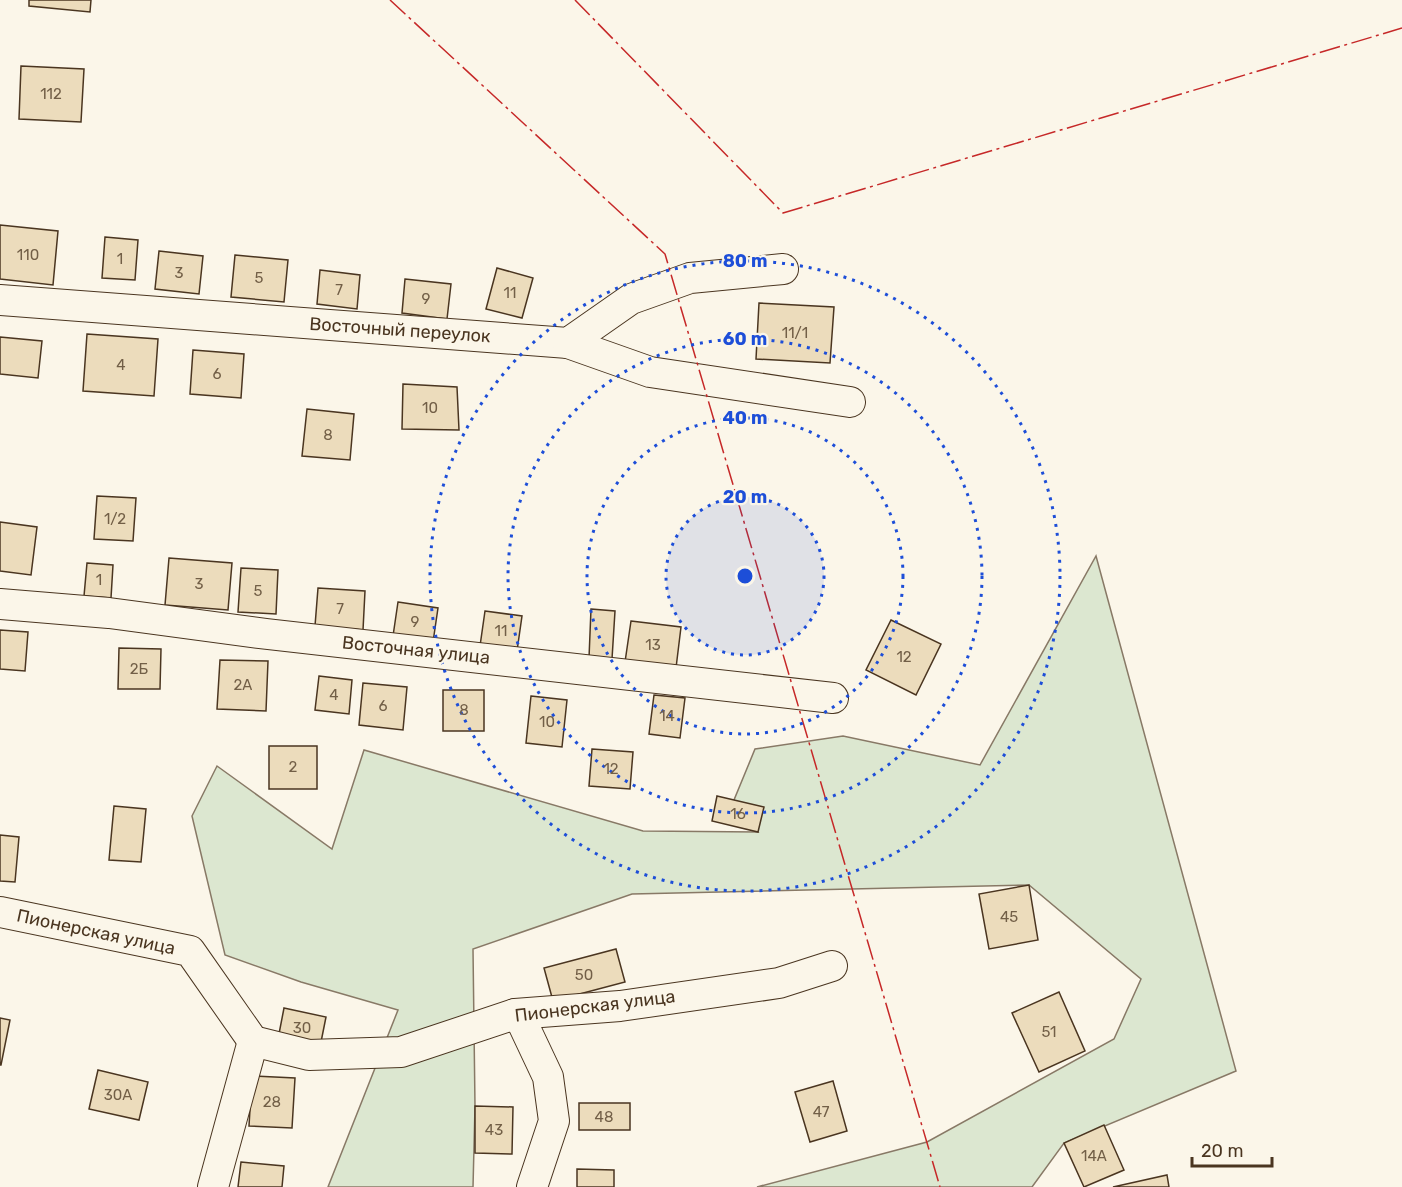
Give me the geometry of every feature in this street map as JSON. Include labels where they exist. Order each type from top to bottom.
[{"type":"street","points":[[568,343],[631,299],[690,278],[783,269]]},
{"type":"street","name":"Восточный переулок","points":[[0,300],[568,343],[650,372],[850,402]]},
{"type":"street","name":"Восточная улица","points":[[0,604],[109,613],[267,634],[833,698]]},
{"type":"street","name":"Пионерская улица","points":[[0,912],[190,951],[253,1041],[309,1055],[401,1052],[515,1014],[620,1006],[779,983],[832,966]]},
{"type":"street","points":[[515,1014],[523,1024],[548,1077],[554,1121],[532,1187]]},
{"type":"street","points":[[213,1187],[253,1041]]},
{"type":"green space","points":[[1096,556],[1236,1071],[1064,1143],[1032,1187],[757,1187],[927,1142],[1114,1039],[1141,979],[1029,885],[632,894],[473,949],[475,1106],[473,1187],[328,1187],[398,1010],[301,982],[225,955],[192,816],[217,766],[332,849],[364,750],[643,831],[758,832],[734,800],[755,749],[843,736],[980,765]]},
{"type":"building","points":[[29,0],[91,0],[90,12],[29,6]]},
{"type":"building","points":[[21,66],[84,69],[81,122],[19,119]]},
{"type":"building","points":[[0,225],[58,231],[53,285],[0,279]]},
{"type":"building","points":[[105,237],[138,240],[135,280],[102,278]]},
{"type":"building","points":[[159,251],[203,256],[199,294],[155,289]]},
{"type":"building","points":[[235,255],[288,260],[284,302],[231,297]]},
{"type":"building","points":[[497,268],[533,278],[522,318],[486,309]]},
{"type":"building","points":[[320,270],[360,275],[357,309],[317,304]]},
{"type":"building","points":[[405,279],[451,284],[447,319],[402,313]]},
{"type":"building","points":[[759,303],[834,307],[830,363],[756,359]]},
{"type":"building","points":[[87,334],[158,339],[154,396],[83,391]]},
{"type":"building","points":[[0,337],[42,341],[38,378],[0,374]]},
{"type":"building","points":[[193,350],[244,354],[241,398],[190,394]]},
{"type":"building","points":[[403,384],[457,387],[459,430],[402,429]]},
{"type":"building","points":[[307,409],[354,414],[350,460],[302,456]]},
{"type":"building","points":[[97,496],[136,498],[133,541],[94,539]]},
{"type":"building","points":[[0,522],[37,527],[31,575],[0,571]]},
{"type":"building","points":[[169,558],[232,563],[228,610],[165,605]]},
{"type":"building","points":[[87,563],[113,565],[111,598],[84,596]]},
{"type":"building","points":[[241,568],[278,570],[276,614],[238,612]]},
{"type":"building","points":[[318,588],[365,591],[363,630],[315,626]]},
{"type":"building","points":[[398,602],[438,608],[433,642],[393,636]]},
{"type":"building","points":[[591,609],[615,611],[612,659],[589,658]]},
{"type":"building","points":[[485,611],[522,616],[517,651],[480,646]]},
{"type":"building","points":[[891,620],[941,644],[916,695],[866,670]]},
{"type":"building","points":[[631,621],[681,627],[676,668],[625,662]]},
{"type":"building","points":[[0,630],[28,632],[25,671],[0,669]]},
{"type":"building","points":[[119,648],[161,649],[160,689],[118,689]]},
{"type":"building","points":[[220,660],[268,661],[266,711],[217,709]]},
{"type":"building","points":[[319,676],[352,680],[349,714],[315,710]]},
{"type":"building","points":[[363,683],[407,687],[403,730],[359,725]]},
{"type":"building","points":[[443,690],[484,690],[484,731],[443,731]]},
{"type":"building","points":[[654,695],[685,698],[680,738],[649,734]]},
{"type":"building","points":[[531,696],[567,700],[562,747],[526,743]]},
{"type":"building","points":[[269,746],[317,746],[317,789],[269,789]]},
{"type":"building","points":[[592,749],[633,752],[630,789],[589,786]]},
{"type":"building","points":[[717,796],[764,807],[758,832],[712,821]]},
{"type":"building","points":[[114,806],[146,809],[141,862],[109,860]]},
{"type":"building","points":[[0,835],[19,837],[15,882],[0,881]]},
{"type":"building","points":[[1029,885],[1038,940],[989,949],[979,894]]},
{"type":"building","points":[[616,949],[625,982],[553,1001],[544,968]]},
{"type":"building","points":[[1059,992],[1085,1051],[1039,1072],[1012,1013]]},
{"type":"building","points":[[284,1008],[326,1017],[320,1047],[278,1039]]},
{"type":"building","points":[[0,1018],[10,1020],[1,1065],[0,1065]]},
{"type":"building","points":[[98,1070],[148,1082],[139,1120],[89,1109]]},
{"type":"building","points":[[252,1076],[295,1078],[292,1128],[249,1126]]},
{"type":"building","points":[[833,1081],[847,1131],[810,1142],[795,1092]]},
{"type":"building","points":[[579,1103],[630,1103],[630,1130],[579,1130]]},
{"type":"building","points":[[475,1106],[513,1107],[512,1154],[475,1153]]},
{"type":"building","points":[[1104,1125],[1124,1170],[1084,1187],[1064,1143]]},
{"type":"building","points":[[241,1162],[284,1166],[282,1187],[238,1187]]},
{"type":"building","points":[[577,1169],[614,1170],[614,1187],[577,1187]]},
{"type":"building","points":[[1167,1175],[1169,1187],[1113,1187]]},
{"type":"power","points":[[390,0],[665,254],[940,1187]]},
{"type":"power","points":[[575,0],[783,213],[1402,28]]}]
